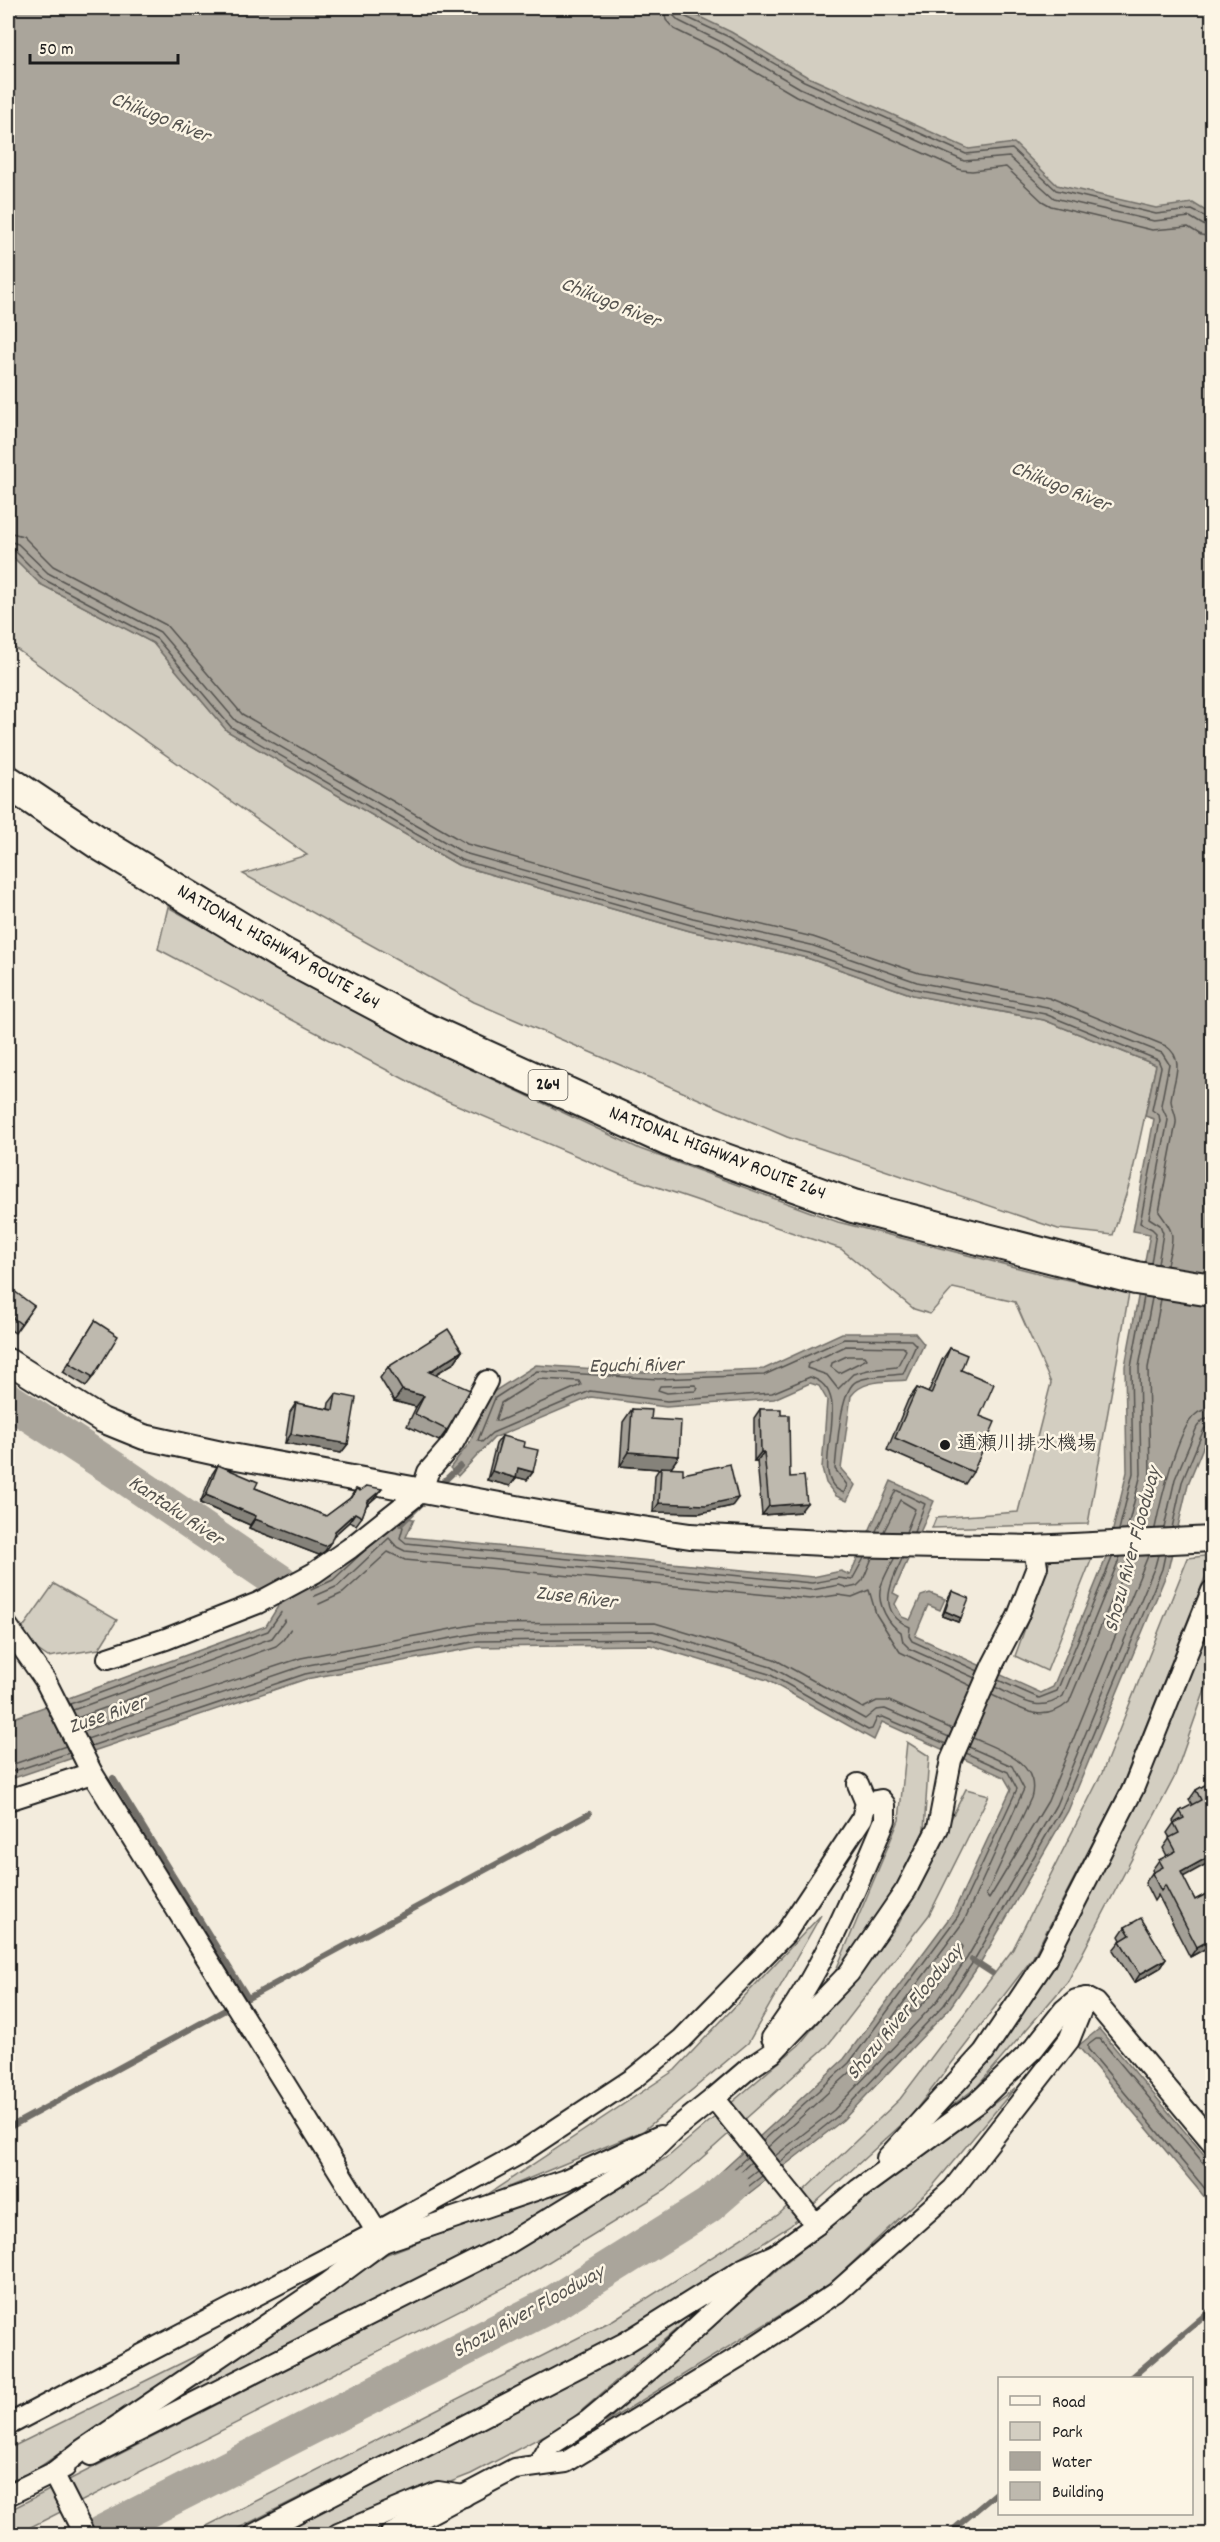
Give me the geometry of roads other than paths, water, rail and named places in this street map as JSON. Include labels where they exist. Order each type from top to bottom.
[{"type":"highway","name":"NATIONAL HIGHWAY ROUTE 264","points":[[8,782],[102,845],[284,955],[420,1027],[669,1140],[853,1206],[1136,1278],[1212,1290]]},
{"type":"street","points":[[8,1361],[102,1420],[144,1437],[226,1455],[432,1493],[582,1520],[690,1536],[920,1546],[1043,1547],[1212,1539]]},
{"type":"street","points":[[432,1493],[428,1472],[453,1443],[487,1380]]},
{"type":"street","points":[[108,1658],[166,1639],[258,1602],[314,1573],[432,1493]]},
{"type":"street","points":[[748,2069],[772,2053],[849,1973],[906,1890],[938,1828],[951,1760],[993,1664],[1018,1616],[1043,1547]]},
{"type":"street","points":[[859,2189],[984,2052],[1045,1961],[1133,1789],[1212,1591]]},
{"type":"street","points":[[8,1627],[37,1668],[90,1770],[380,2237]]},
{"type":"street","points":[[8,1800],[90,1770]]},
{"type":"street","points":[[8,2425],[380,2237],[519,2154],[634,2078],[682,2039],[785,1934],[862,1818],[866,1803],[858,1784]]},
{"type":"street","points":[[8,2495],[55,2476],[499,2249],[640,2163],[673,2131],[716,2101],[748,2069],[787,2017],[842,1923],[885,1820],[885,1805],[881,1800],[866,1803]]},
{"type":"street","points":[[391,2535],[514,2469],[566,2462],[740,2356],[836,2294],[953,2189],[1069,2040],[1086,1998]]},
{"type":"street","points":[[538,2465],[549,2446],[588,2421],[655,2365],[813,2222],[977,2103],[1034,2048],[1064,2010],[1076,2000],[1086,1998],[1096,2002],[1212,2142]]},
{"type":"street","points":[[716,2101],[813,2222]]},
{"type":"street","points":[[55,2476],[81,2450],[328,2283],[380,2237],[565,2180],[673,2131]]},
{"type":"street","points":[[255,2535],[625,2343],[743,2269],[775,2255]]},
{"type":"street","points":[[55,2476],[84,2535]]},
{"type":"street","points":[[338,2535],[438,2492],[464,2496]]},
{"type":"water","points":[[8,8],[681,8],[731,32],[806,76],[969,149],[1014,143],[1057,185],[1156,208],[1193,203],[1212,215],[1212,1425],[1188,1484],[1168,1570],[1068,1811],[979,1965],[949,2009],[843,2120],[702,2230],[684,2206],[844,2059],[953,1913],[1011,1789],[1004,1777],[882,1722],[874,1740],[767,1680],[650,1645],[478,1647],[306,1679],[8,1780],[8,1720],[266,1626],[280,1603],[309,1584],[330,1575],[392,1516],[414,1519],[406,1537],[813,1577],[841,1571],[850,1575],[891,1481],[934,1501],[893,1593],[899,1596],[895,1604],[902,1617],[910,1620],[921,1596],[930,1593],[945,1599],[940,1610],[928,1605],[915,1636],[1041,1693],[1053,1687],[1106,1558],[1127,1472],[1125,1366],[1150,1234],[1133,1231],[1154,1119],[1145,1116],[1156,1065],[1044,1020],[913,995],[807,958],[690,931],[458,865],[227,731],[153,643],[40,584],[8,552]]},
{"type":"water","points":[[842,1333],[915,1333],[924,1344],[907,1380],[869,1384],[851,1396],[841,1469],[855,1485],[847,1501],[836,1496],[826,1483],[822,1468],[827,1400],[819,1386],[810,1383],[774,1399],[666,1407],[591,1397],[494,1438],[458,1476],[450,1468],[470,1442],[490,1394],[536,1365],[658,1373],[764,1369]]},
{"type":"water","points":[[1099,2029],[1212,2164],[1212,2206],[1078,2046]]},
{"type":"waterway","name":"Kantaku River","points":[[8,1400],[280,1582],[292,1594],[307,1621]]},
{"type":"waterway","name":"Eguchi River","points":[[439,1486],[460,1466]]},
{"type":"waterway","name":"Eguchi River","points":[[401,1524],[421,1504]]},
{"type":"waterway","points":[[113,1778],[248,1998],[589,1814]]},
{"type":"waterway","points":[[972,1960],[992,1973]]},
{"type":"waterway","points":[[8,2128],[227,2009]]},
{"type":"waterway","name":"Shozu River Floodway","points":[[100,2534],[552,2304],[708,2206],[731,2186]]},
{"type":"waterway","points":[[1132,2377],[1212,2309]]},
{"type":"waterway","points":[[948,2534],[998,2492]]},
{"type":"place","name":"通瀬川排水機場","points":[[945,1445]]},
{"type":"water label","name":"Chikugo River","points":[[160,119]]},
{"type":"water label","name":"Chikugo River","points":[[610,304]]},
{"type":"water label","name":"Chikugo River","points":[[1060,488]]},
{"type":"water label","name":"Zuse River","points":[[576,1599]]},
{"type":"water label","name":"Zuse River","points":[[108,1716]]}]
